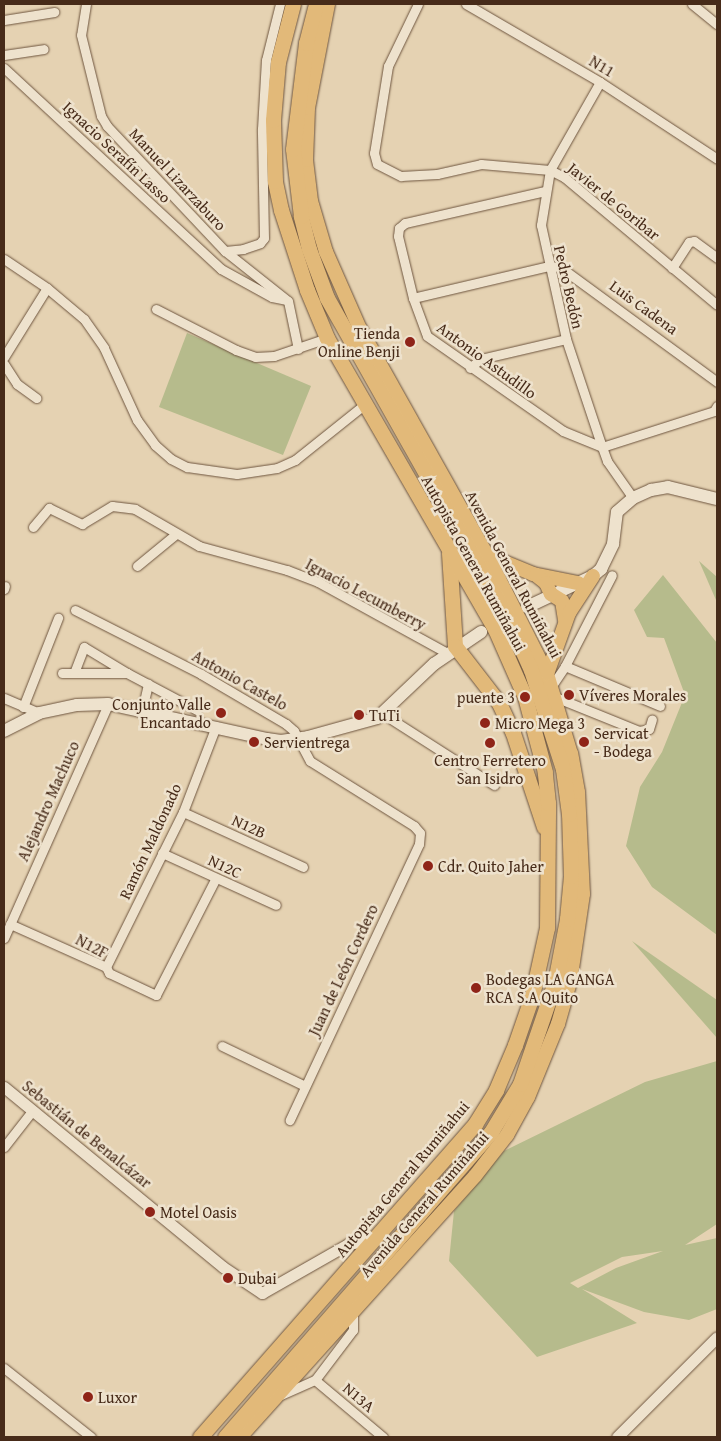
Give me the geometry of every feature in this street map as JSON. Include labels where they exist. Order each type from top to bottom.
[{"type":"highway","name":"Autopista General Rumiñahui","points":[[200,1437],[376,1239],[475,1124],[496,1090],[529,1005],[547,928],[550,843],[545,772],[525,697],[494,629],[328,338],[307,290],[281,210],[268,132],[278,62],[293,4]]},
{"type":"highway","name":"Autopista General Rumiñahui","points":[[225,1437],[492,1132],[520,1084],[555,982],[567,919],[571,876],[569,814],[563,769],[531,670],[509,621],[327,298],[309,249],[301,216],[293,149],[306,43],[316,4]]},
{"type":"highway","points":[[449,549],[451,650],[499,703],[513,733],[550,843]]},
{"type":"main road","name":"Avenida General Rumiñahui","points":[[240,1437],[475,1176],[507,1135],[528,1096],[558,1024],[570,982],[583,894],[578,792],[551,686],[487,555],[360,329],[326,252],[311,201],[306,160],[308,108],[328,4]]},
{"type":"main road","points":[[563,626],[576,600],[605,563],[611,551],[617,512],[633,498],[651,490],[668,487],[717,498]]},
{"type":"main road","points":[[487,555],[533,574],[578,583]]},
{"type":"main road","points":[[533,574],[546,583],[551,594],[563,605],[563,626],[551,686]]},
{"type":"main road","points":[[527,607],[551,594],[593,576]]},
{"type":"main road","points":[[4,731],[39,714],[76,705],[108,704],[216,726],[267,739],[298,739],[359,725],[383,714],[451,650],[481,632]]},
{"type":"street","name":"Manuel Lizarzaburo","points":[[86,4],[81,35],[101,116],[224,251],[288,301]]},
{"type":"street","points":[[224,251],[243,249],[260,243],[264,238],[268,132],[266,60],[280,4]]},
{"type":"street","name":"Javier de Goribar","points":[[418,4],[388,66],[374,153],[377,164],[400,176],[437,174],[481,164],[550,170],[564,176],[717,305]]},
{"type":"street","name":"N11","points":[[466,4],[600,82],[717,159]]},
{"type":"street","points":[[692,4],[717,24]]},
{"type":"street","points":[[4,20],[54,12]]},
{"type":"street","points":[[4,55],[44,49]]},
{"type":"street","name":"Ignacio Serafín Lasso","points":[[4,68],[221,269],[272,297],[288,301]]},
{"type":"street","name":"Pedro Bedón","points":[[600,82],[550,170],[545,191],[541,225],[548,266],[566,339],[602,447],[607,461],[633,498]]},
{"type":"street","name":"Antonio Astudillo","points":[[545,191],[406,223],[399,228],[412,298],[427,336],[470,368],[563,431],[602,447]]},
{"type":"street","points":[[672,268],[689,242],[694,240],[717,258]]},
{"type":"street","points":[[4,259],[47,288],[84,319],[104,348],[137,420],[155,445],[187,467],[238,474],[262,473],[277,468],[295,460],[364,404]]},
{"type":"street","points":[[412,298],[548,266]]},
{"type":"street","name":"Luis Cadena","points":[[548,266],[569,272],[717,382]]},
{"type":"street","points":[[4,357],[47,288]]},
{"type":"street","points":[[288,301],[298,349]]},
{"type":"street","points":[[156,309],[236,350],[255,357],[274,356],[328,338]]},
{"type":"street","points":[[470,368],[480,359],[566,339]]},
{"type":"street","points":[[4,364],[17,384],[36,398]]},
{"type":"street","points":[[602,447],[714,411],[717,406]]},
{"type":"street","name":"Ignacio Lecumberry","points":[[33,527],[50,508],[82,524],[112,506],[121,505],[146,513],[176,534],[199,546],[287,570],[318,582],[451,650]]},
{"type":"street","points":[[137,566],[176,534]]},
{"type":"street","points":[[612,575],[565,666],[551,686],[639,731],[649,729],[652,719]]},
{"type":"street","name":"Antonio Castelo","points":[[75,610],[209,679],[286,724],[298,739],[310,761],[414,826],[420,833]]},
{"type":"street","points":[[24,707],[58,618]]},
{"type":"street","points":[[74,673],[84,647],[127,673],[197,710]]},
{"type":"street","points":[[565,666],[660,706]]},
{"type":"street","points":[[62,673],[127,673]]},
{"type":"street","points":[[142,710],[148,684]]},
{"type":"street","points":[[4,698],[39,714]]},
{"type":"street","name":"Alejandro Machuco","points":[[4,938],[108,704]]},
{"type":"street","points":[[383,714],[494,785]]},
{"type":"street","name":"Ramón Maldonado","points":[[106,967],[183,812],[216,726]]},
{"type":"street","name":"N12B","points":[[183,812],[303,867]]},
{"type":"street","name":"Juan de León Cordero","points":[[290,1120],[419,844],[420,833]]},
{"type":"street","name":"N12C","points":[[162,853],[276,905]]},
{"type":"street","name":"N12F","points":[[10,924],[106,967],[109,973],[152,995],[159,993],[216,878]]},
{"type":"street","points":[[222,1046],[305,1086]]},
{"type":"street","name":"Sebastián de Benalcázar","points":[[4,1087],[222,1266],[262,1293],[348,1244],[376,1239]]},
{"type":"street","points":[[4,1147],[32,1111]]},
{"type":"street","points":[[274,1399],[315,1380],[353,1330],[353,1311]]},
{"type":"street","points":[[617,1437],[717,1336]]},
{"type":"street","points":[[4,1368],[90,1437]]},
{"type":"street","name":"N13A","points":[[315,1380],[383,1437]]},
{"type":"green space","points":[[187,333],[311,386],[283,455],[159,407]]},
{"type":"green space","points":[[699,561],[717,577],[717,601],[716,600]]},
{"type":"green space","points":[[663,575],[717,643],[717,935],[652,887],[626,846],[640,787],[662,752],[685,695],[664,638],[647,637],[634,610]]},
{"type":"green space","points":[[632,941],[717,1000],[717,1038]]},
{"type":"green space","points":[[717,1061],[717,1224],[685,1245],[717,1238],[717,1309],[689,1320],[644,1312],[582,1289],[637,1323],[537,1357],[449,1261],[454,1211],[504,1151],[645,1082]],"holes":[[[663,1251],[616,1268],[578,1288],[570,1283],[622,1257]]]},
{"type":"place","name":"Tienda Online Benji","points":[[410,342]]},
{"type":"place","name":"Víveres Morales","points":[[569,695]]},
{"type":"place","name":"puente 3","points":[[525,697]]},
{"type":"place","name":"Conjunto Valle Encantado","points":[[221,713]]},
{"type":"place","name":"TuTi","points":[[359,715]]},
{"type":"place","name":"Micro Mega 3","points":[[485,723]]},
{"type":"place","name":"Servientrega","points":[[254,742]]},
{"type":"place","name":"Servicat - Bodega","points":[[584,742]]},
{"type":"place","name":"Centro Ferretero San Isidro","points":[[490,743]]},
{"type":"place","name":"Cdr. Quito Jaher","points":[[428,866]]},
{"type":"place","name":"Bodegas LA GANGA RCA S.A Quito","points":[[476,988]]},
{"type":"place","name":"Motel Oasis","points":[[150,1212]]},
{"type":"place","name":"Dubai","points":[[228,1278]]},
{"type":"place","name":"Luxor","points":[[88,1397]]}]
